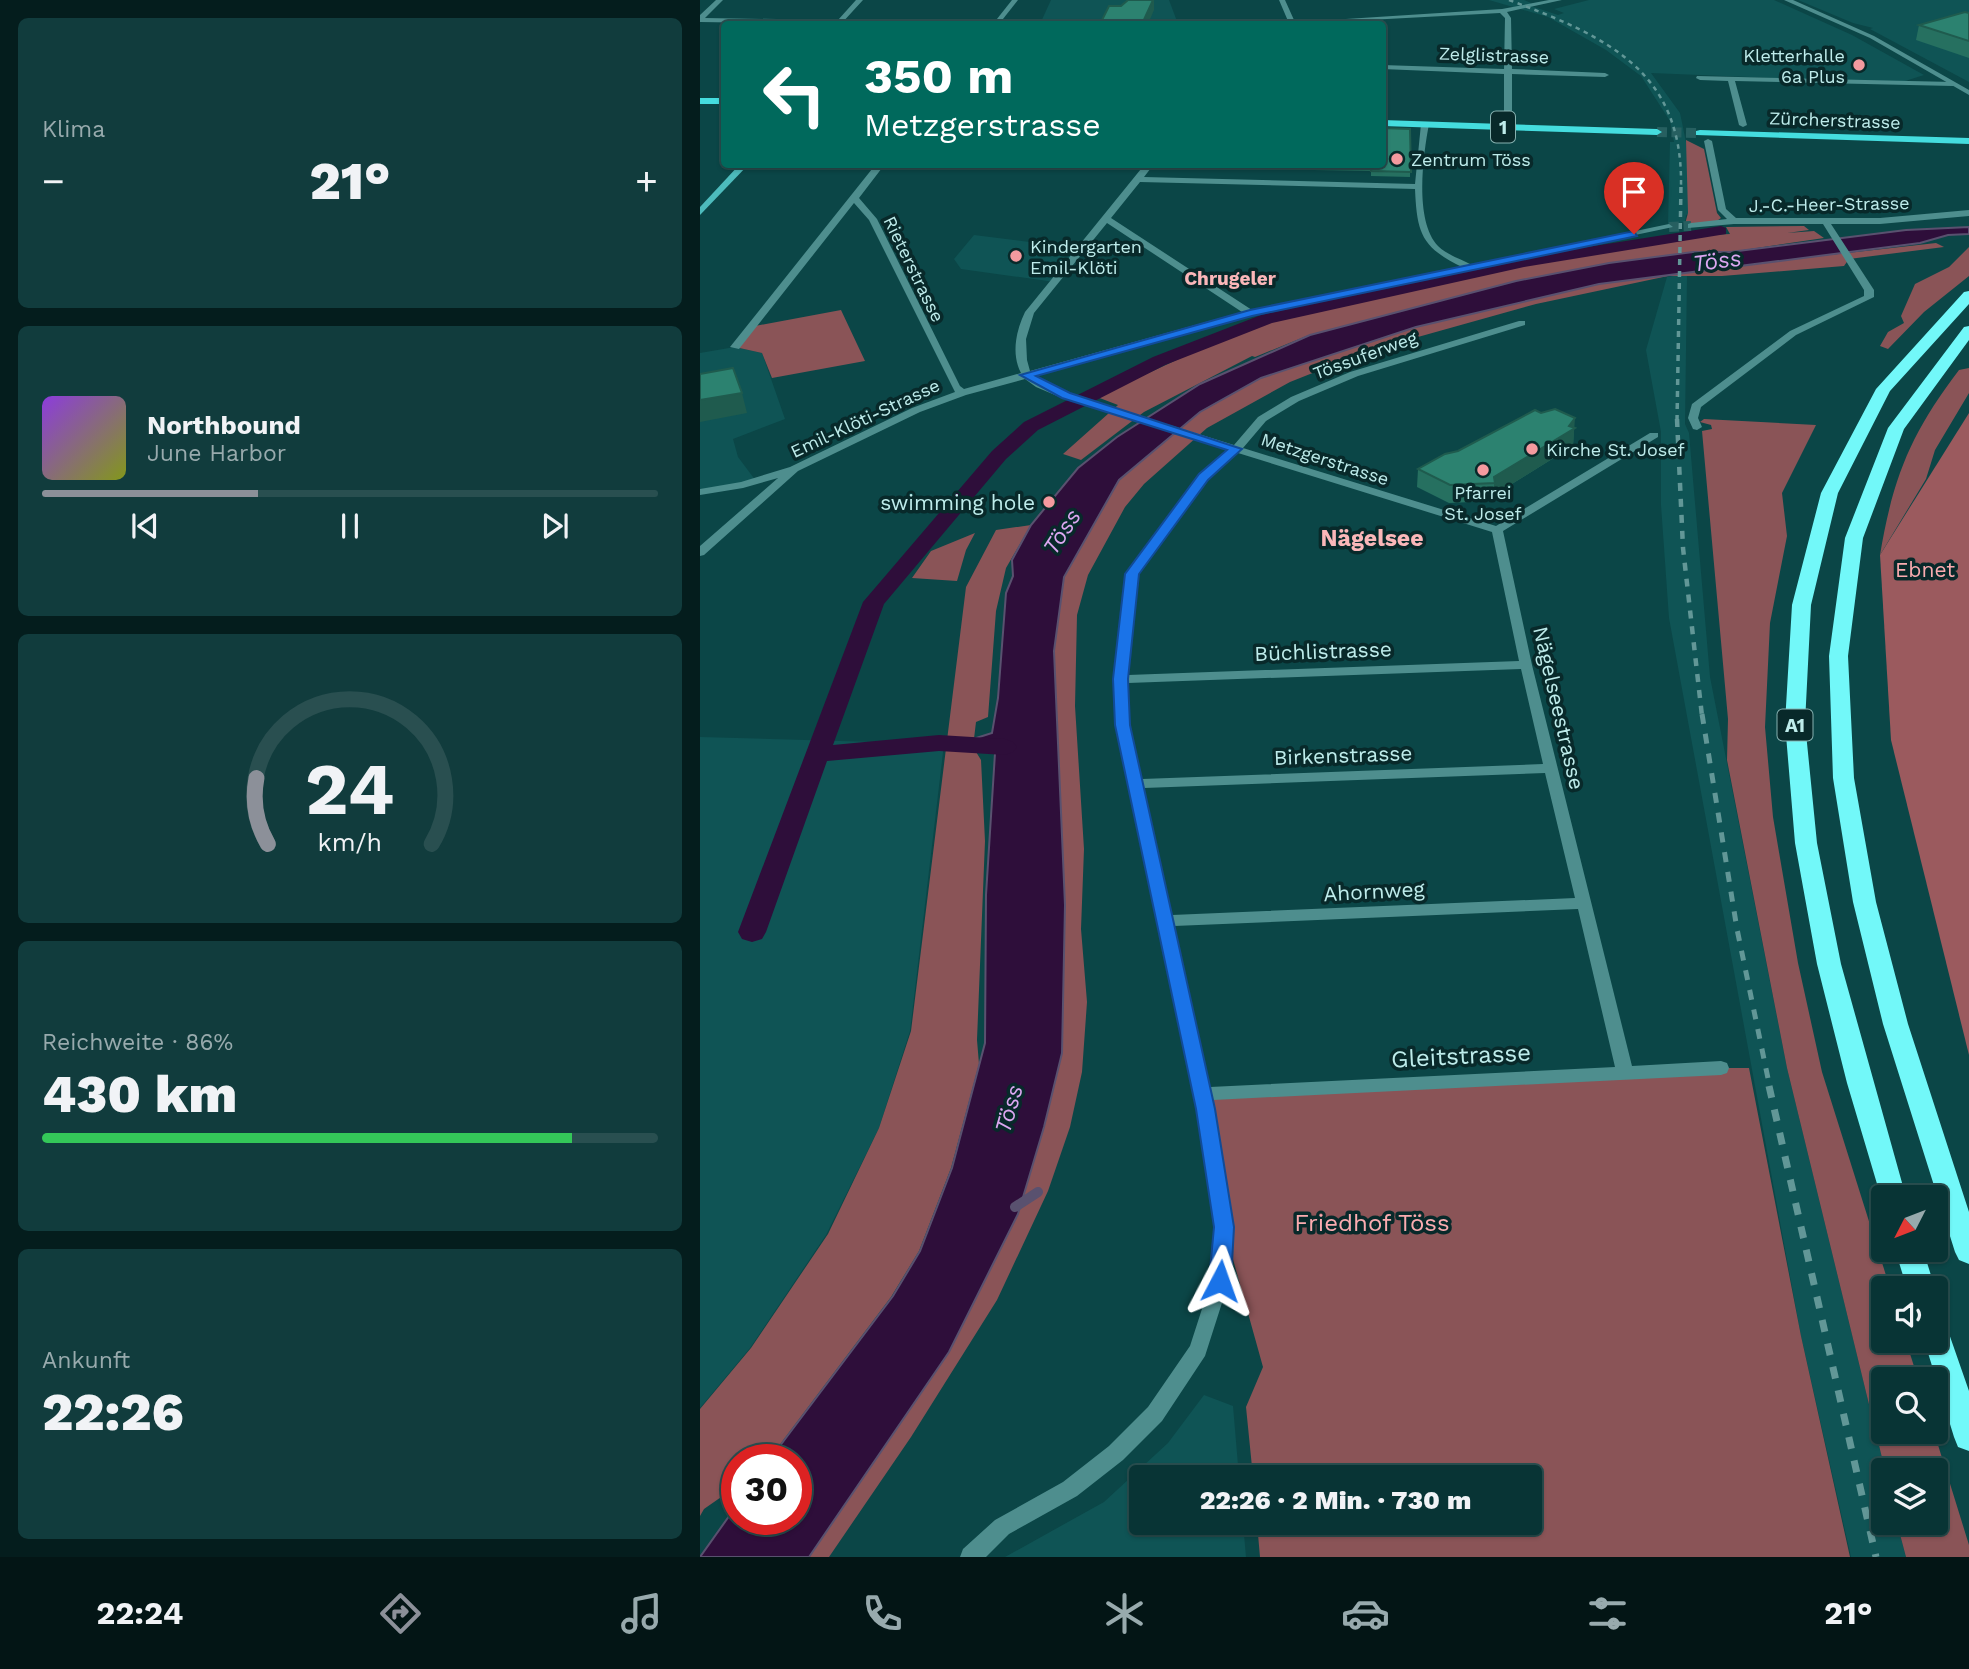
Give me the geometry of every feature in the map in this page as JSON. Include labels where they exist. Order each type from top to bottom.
[{"type":"highway","name":"A1","points":[[1890,1185],[1844,1021],[1812,868],[1796,729],[1796,645],[1802,592],[1814,533],[1842,457],[1865,412],[1893,373],[1924,337],[1969,295]]},
{"type":"highway","name":"A1","points":[[1969,330],[1939,363],[1912,400],[1872,476],[1846,568],[1837,662],[1844,774],[1867,907],[1910,1068],[1969,1252]]},
{"type":"highway","points":[[1942,1353],[1969,1437]]},
{"type":"main road","points":[[700,101],[721,101]]},
{"type":"main road","name":"1","points":[[1386,123],[1424,128],[1657,131]]},
{"type":"main road","name":"Zürcherstrasse","points":[[1700,133],[1969,141]]},
{"type":"main road","points":[[700,212],[741,168]]},
{"type":"street","points":[[700,19],[720,0]]},
{"type":"street","points":[[841,21],[860,0]]},
{"type":"street","points":[[998,21],[1015,0]]},
{"type":"street","points":[[1282,0],[1294,21]]},
{"type":"street","points":[[1527,0],[1539,5]]},
{"type":"street","points":[[1342,21],[1502,10],[1559,0]]},
{"type":"street","points":[[1787,0],[1872,37],[1969,93]]},
{"type":"street","points":[[1502,10],[1508,18],[1508,118]]},
{"type":"street","points":[[700,19],[770,21]]},
{"type":"street","name":"Zelglistrasse","points":[[1386,67],[1605,75]]},
{"type":"street","points":[[1700,78],[1953,84]]},
{"type":"street","points":[[1731,79],[1743,125]]},
{"type":"street","points":[[1424,128],[1419,153],[1424,229],[1434,247],[1469,267]]},
{"type":"street","points":[[1708,141],[1722,210],[1734,221]]},
{"type":"street","points":[[735,347],[878,168]]},
{"type":"street","points":[[1147,168],[1030,312],[1021,331],[1021,365],[1026,375],[1250,313],[1669,228]]},
{"type":"street","points":[[1139,179],[1420,187]]},
{"type":"street","name":"Rieterstrasse","points":[[855,199],[873,219],[956,388],[962,393]]},
{"type":"street","name":"J.-C.-Heer-Strasse","points":[[1690,226],[1734,221],[1829,226],[1969,213]]},
{"type":"street","points":[[1107,219],[1250,313]]},
{"type":"street","points":[[1697,427],[1693,418],[1696,406],[1771,349],[1793,333],[1870,298],[1869,290],[1829,226]]},
{"type":"street","name":"Tössuferweg","points":[[971,1557],[1002,1527],[1070,1489],[1116,1453],[1155,1414],[1198,1350],[1220,1281],[1224,1227],[1203,1094],[1123,725],[1121,679],[1132,574],[1204,477],[1236,449],[1262,419],[1295,399],[1354,374],[1522,323]]},
{"type":"street","name":"Emil-Klöti-Strasse","points":[[700,552],[794,469],[916,410],[962,393],[1026,375]]},
{"type":"street","name":"Metzgerstrasse","points":[[1026,375],[1066,396],[1497,530]]},
{"type":"street","points":[[1497,530],[1654,435]]},
{"type":"street","points":[[700,492],[743,485],[794,469]]},
{"type":"street","name":"Nägelseestrasse","points":[[1497,530],[1526,666],[1625,1072]]},
{"type":"street","name":"Büchlistrasse","points":[[1121,679],[1526,666]]},
{"type":"street","name":"Birkenstrasse","points":[[1136,784],[1551,768]]},
{"type":"street","name":"Ahornweg","points":[[1166,921],[1584,903]]},
{"type":"street","name":"Gleitstrasse","points":[[1203,1094],[1721,1068]]},
{"type":"shaded area","points":[[1051,0],[1169,0],[1177,21],[1041,21]]},
{"type":"shaded area","points":[[1489,0],[1524,0],[1531,3],[1528,5],[1558,15],[1564,13],[1554,9],[1589,0],[1774,0],[1852,35],[1924,75],[1899,83],[1651,73],[1680,113],[1688,152],[1705,153],[1697,211],[1686,215],[1685,222],[1668,225],[1670,142],[1674,142],[1670,121],[1641,76],[1606,50],[1548,17]]},
{"type":"shaded area","points":[[1798,0],[1969,0],[1969,82],[1870,29],[1873,28],[1853,23]]},
{"type":"shaded area","name":"Kindergarten Emil-Klöti","points":[[974,235],[1084,249],[1055,282],[961,269],[954,259]]},
{"type":"shaded area","points":[[1687,275],[1685,424],[1689,433],[1710,677],[1787,1068],[1871,1413],[1871,1444],[1879,1444],[1882,1458],[1871,1458],[1871,1535],[1900,1535],[1906,1557],[1851,1557],[1801,1336],[1669,618],[1661,505],[1661,432],[1646,350],[1667,277]]},
{"type":"shaded area","points":[[735,347],[762,353],[785,419],[733,439],[738,457],[756,481],[700,492],[700,353]]},
{"type":"shaded area","points":[[700,737],[944,744],[910,1031],[879,1128],[826,1235],[750,1348],[700,1408]]},
{"type":"shaded area","points":[[1204,1395],[1233,1406],[1238,1465],[1144,1465],[1168,1443]]},
{"type":"shaded area","points":[[1129,1479],[1129,1535],[1244,1535],[1246,1557],[1005,1557],[1104,1502]]},
{"type":"green space","points":[[1686,140],[1704,149],[1717,213],[1721,218],[1714,223],[1685,224],[1688,213]]},
{"type":"green space","points":[[1804,226],[1809,230],[1787,233],[1814,231],[1824,238],[1730,252],[1692,252],[1609,263],[1516,281],[1309,335],[1252,356],[1144,412],[1081,460],[1063,454],[1118,405],[1097,397],[1239,331],[1527,263],[1674,237],[1730,234],[1726,227]]},
{"type":"green space","points":[[1936,243],[1944,247],[1849,259],[1844,266],[1722,276],[1668,276],[1536,304],[1368,351],[1290,382],[1207,428],[1144,484],[1125,507],[1088,575],[1077,615],[1075,706],[1084,849],[1081,929],[1087,1002],[1082,1072],[1070,1127],[1048,1191],[997,1300],[911,1437],[829,1557],[809,1557],[949,1352],[1018,1214],[1044,1127],[1062,1053],[1065,905],[1054,651],[1064,577],[1119,480],[1200,412],[1261,378],[1416,327],[1599,284],[1670,273]]},
{"type":"green space","points":[[1969,247],[1969,276],[1924,312],[1888,349],[1880,346],[1888,332],[1904,323],[1901,316],[1915,284],[1949,267]]},
{"type":"green space","points":[[841,310],[865,361],[772,378],[762,353],[735,347],[755,326]]},
{"type":"green space","points":[[1969,368],[1969,393],[1935,450],[1926,479],[1880,555],[1891,502],[1906,457],[1942,393],[1959,370]]},
{"type":"green space","name":"Ebnet","points":[[1969,413],[1969,1055],[1891,740],[1880,555]]},
{"type":"green space","points":[[1704,419],[1816,425],[1782,493],[1787,536],[1770,623],[1765,727],[1773,817],[1798,963],[1822,1072],[1871,1228],[1871,1262],[1882,1262],[1886,1276],[1871,1276],[1871,1353],[1910,1353],[1914,1367],[1871,1367],[1871,1413],[1787,1068],[1727,760],[1728,719],[1702,431],[1712,429],[1711,425],[1700,422]]},
{"type":"green space","points":[[1031,525],[1006,568],[996,611],[988,717],[976,722],[973,747],[981,760],[985,841],[977,1040],[979,1064],[951,1168],[919,1251],[891,1297],[780,1444],[721,1444],[721,1497],[704,1509],[700,1516],[700,1409],[751,1348],[828,1234],[879,1128],[911,1031],[966,587],[996,530]]},
{"type":"green space","points":[[975,533],[966,550],[957,581],[912,578],[931,551]]},
{"type":"green space","name":"Friedhof Töss","points":[[1749,1068],[1801,1336],[1850,1557],[1260,1557],[1258,1535],[1542,1535],[1542,1465],[1252,1465],[1246,1407],[1263,1367],[1224,1227],[1203,1094]]},
{"type":"green space","points":[[1879,1444],[1938,1444],[1942,1458],[1882,1458]]},
{"type":"green space","points":[[1948,1477],[1969,1545],[1969,1557],[1906,1557],[1900,1535],[1948,1535]]},
{"type":"water","name":"Töss","points":[[1969,227],[1969,234],[1948,235],[1920,243],[1599,284],[1416,327],[1261,378],[1200,412],[1119,480],[1064,577],[1054,651],[1065,905],[1062,1053],[1044,1127],[1018,1214],[949,1352],[809,1557],[700,1557],[721,1527],[721,1535],[812,1535],[812,1444],[781,1444],[893,1296],[920,1251],[952,1168],[985,1043],[986,895],[995,753],[973,747],[973,739],[992,733],[998,698],[1006,593],[1013,576],[1012,560],[1031,525],[1078,468],[1117,437],[1200,384],[1310,335],[1516,281],[1609,263],[1693,252],[1730,252],[1906,230]]},
{"type":"building","points":[[1128,0],[1153,0],[1143,21],[1102,21],[1109,6],[1121,6]]},
{"type":"building","points":[[1969,13],[1969,41],[1919,25]]},
{"type":"building","points":[[1386,128],[1410,129],[1411,172],[1371,171],[1372,168],[1386,168]]},
{"type":"building","points":[[733,368],[742,393],[700,400],[700,374]]},
{"type":"building","points":[[1555,409],[1575,418],[1569,426],[1575,428],[1494,477],[1495,483],[1450,485],[1418,469],[1535,410],[1541,413]]},
{"type":"waterway","points":[[752,932],[874,602],[946,521],[999,455],[1031,426],[1159,361],[1267,319],[1524,262],[1721,231]]},
{"type":"waterway","points":[[818,754],[939,743],[1005,747]]},
{"type":"waterway","points":[[730,991],[732,984]]},
{"type":"waterway","points":[[1015,1207],[1038,1192]]},
{"type":"tunnel","points":[[1657,132],[1700,133]]},
{"type":"tunnel","points":[[1669,227],[1691,226]]},
{"type":"railway","points":[[1509,0],[1577,28],[1632,63],[1653,86],[1668,113],[1678,146],[1681,186]]},
{"type":"railway","points":[[1677,420],[1681,186]]},
{"type":"railway","points":[[1677,420],[1683,548],[1702,716]]},
{"type":"railway","points":[[1702,714],[1737,929],[1770,1088]]},
{"type":"railway","points":[[1769,1086],[1876,1557]]},
{"type":"place","name":"Kletterhalle 6a Plus","points":[[1859,65]]},
{"type":"place","name":"Zentrum Töss","points":[[1397,159]]},
{"type":"place","name":"Kindergarten Emil-Klöti","points":[[1016,256]]},
{"type":"place","name":"Kirche St. Josef","points":[[1532,449]]},
{"type":"place","name":"Pfarrei St. Josef","points":[[1483,470]]},
{"type":"place","name":"swimming hole","points":[[1049,502]]},
{"type":"district","name":"Chrugeler","points":[[1230,278]]},
{"type":"district","name":"Nägelsee","points":[[1372,538]]},
{"type":"route","points":[[1220,1281],[1224,1227],[1203,1094],[1123,725],[1121,679],[1132,574],[1204,477],[1236,449],[1066,396],[1026,375],[1250,313],[1634,234]]}]
